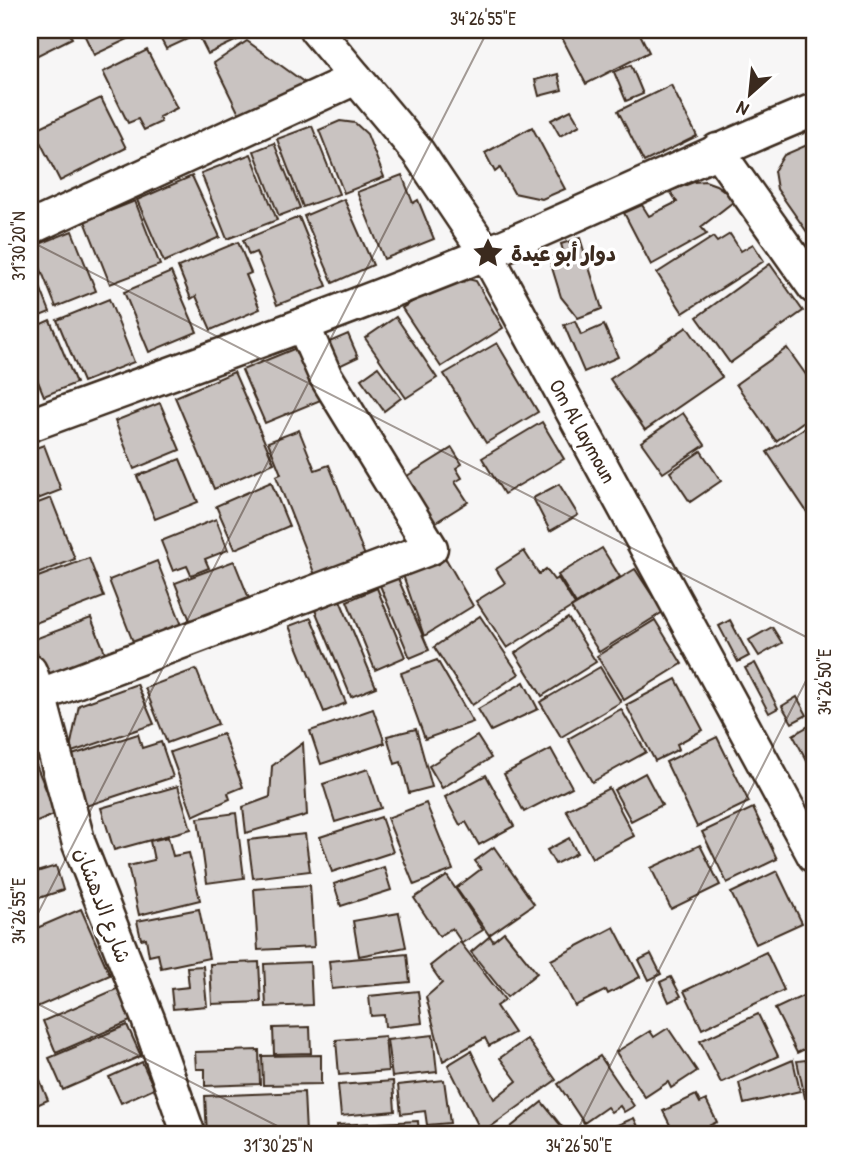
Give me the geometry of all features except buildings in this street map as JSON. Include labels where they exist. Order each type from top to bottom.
[{"type":"street","name":"Om Al laymoun","points":[[316,30],[418,152],[486,253],[814,856]]},
{"type":"street","points":[[30,228],[356,78]]},
{"type":"street","points":[[30,425],[303,325],[486,253],[814,110]]},
{"type":"street","points":[[717,150],[814,287]]},
{"type":"street","points":[[33,688],[431,548],[325,374],[303,325]]},
{"type":"street","name":"شارع الدهشان","points":[[33,688],[79,844],[148,1018],[189,1135]]},
{"type":"place","name":"دوار أبو عيدة","points":[[488,253]]}]
